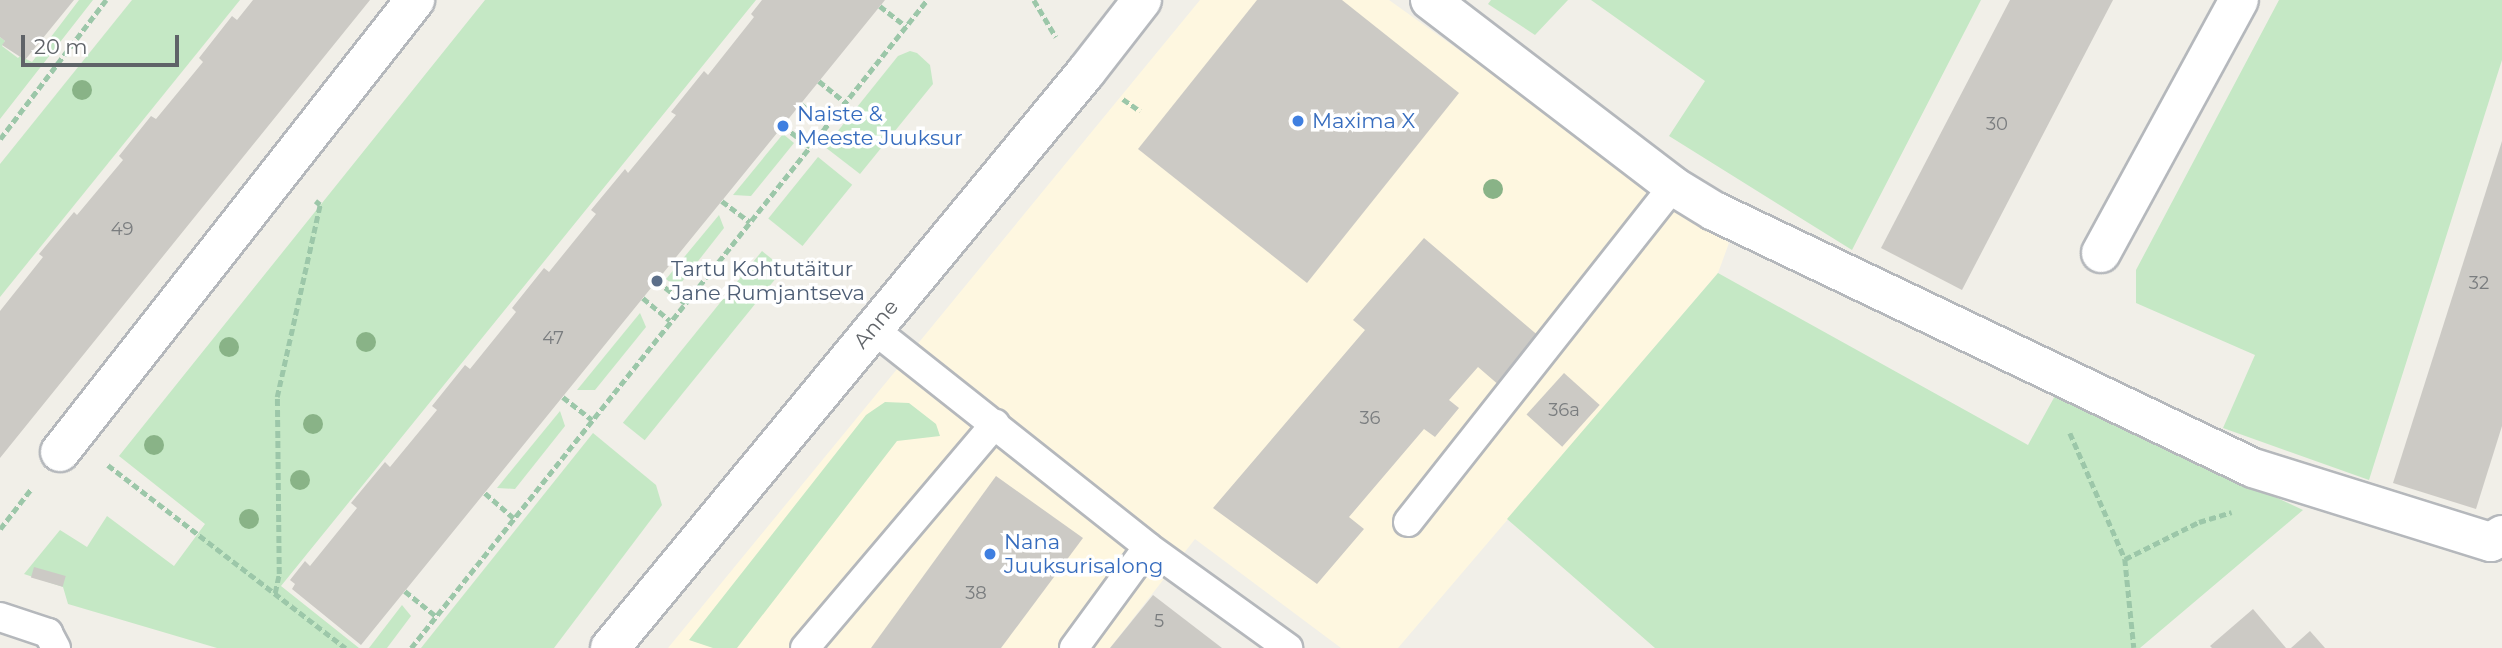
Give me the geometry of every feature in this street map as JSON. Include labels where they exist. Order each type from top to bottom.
[{"type":"street","points":[[66,445],[415,0]]},
{"type":"street","points":[[1430,0],[1673,186],[1714,211],[2253,468],[2491,542],[2502,535]]},
{"type":"street","points":[[2101,253],[2239,0]]},
{"type":"street","name":"Anne","points":[[610,648],[1077,83],[1126,5]]},
{"type":"lane","points":[[1408,522],[1673,186]]},
{"type":"lane","points":[[872,328],[1149,547],[1288,648]]},
{"type":"lane","points":[[805,648],[995,424]]},
{"type":"lane","points":[[1072,647],[1149,547]]},
{"type":"lane","points":[[0,617],[48,633],[56,648]]},
{"type":"path","points":[[0,139],[106,0]]},
{"type":"path","points":[[411,648],[927,0]]},
{"type":"path","points":[[880,6],[906,26]]},
{"type":"path","points":[[819,81],[845,102]]},
{"type":"path","points":[[801,104],[827,125]]},
{"type":"path","points":[[783,126],[810,146]]},
{"type":"path","points":[[275,593],[279,574],[277,397],[320,205],[280,171]]},
{"type":"path","points":[[722,201],[750,222]]},
{"type":"path","points":[[657,281],[685,303]]},
{"type":"path","points":[[643,298],[670,321]]},
{"type":"path","points":[[563,397],[592,421]]},
{"type":"path","points":[[2070,432],[2124,559],[2134,648]]},
{"type":"path","points":[[66,445],[275,593],[346,648]]},
{"type":"path","points":[[485,493],[514,518]]},
{"type":"path","points":[[2124,559],[2199,522],[2237,510]]},
{"type":"path","points":[[405,591],[436,617]]},
{"type":"shaded area","points":[[1200,0],[1389,0],[1729,243],[1718,273],[1398,648],[1341,648],[1195,539],[1110,648],[668,648]]},
{"type":"green space","points":[[79,0],[93,0],[0,119],[0,37],[5,41],[2,46],[18,58],[20,56],[32,62]]},
{"type":"green space","points":[[132,0],[240,0],[0,297],[0,164]]},
{"type":"green space","points":[[485,0],[756,0],[281,586],[359,648],[217,648],[68,604],[63,587],[24,574],[60,530],[87,547],[107,516],[174,566],[205,524],[119,456]]},
{"type":"green space","points":[[1491,0],[1568,0],[1535,35],[1488,4]]},
{"type":"green space","points":[[1591,0],[1981,0],[1852,250],[1669,136],[1705,81]]},
{"type":"green space","points":[[2279,0],[2502,0],[2502,60],[2369,480],[2223,428],[2255,355],[2136,303],[2136,270]]},
{"type":"green space","points":[[910,51],[917,53],[930,65],[933,84],[860,174],[825,147],[898,56]]},
{"type":"green space","points":[[783,134],[794,143],[751,196],[733,195]]},
{"type":"green space","points":[[818,157],[852,185],[802,246],[768,218]]},
{"type":"green space","points":[[719,215],[724,228],[677,288],[666,279]]},
{"type":"green space","points":[[762,251],[784,269],[645,440],[623,423]]},
{"type":"green space","points":[[1718,273],[2028,445],[2056,394],[2303,510],[2140,648],[1655,648],[1507,519]]},
{"type":"green space","points":[[640,313],[646,327],[595,390],[577,390]]},
{"type":"green space","points":[[885,402],[909,403],[936,424],[940,436],[897,441],[737,648],[713,648],[689,640],[866,415]]},
{"type":"green space","points":[[560,411],[565,426],[515,489],[497,488]]},
{"type":"green space","points":[[593,433],[656,485],[662,505],[554,648],[421,648]]},
{"type":"green space","points":[[402,605],[411,616],[387,648],[369,648]]},
{"type":"building","points":[[0,0],[74,0],[25,60],[2,45],[5,41],[0,37]]},
{"type":"building","points":[[253,0],[370,0],[0,458],[0,311],[43,257],[39,254],[74,212],[77,215],[123,160],[119,156],[151,116],[156,119],[203,62],[199,58],[232,16],[237,20]]},
{"type":"building","points":[[762,0],[885,0],[361,645],[292,589],[295,584],[290,580],[305,561],[310,566],[357,508],[351,503],[385,462],[390,467],[437,410],[432,406],[465,365],[470,369],[516,312],[512,308],[544,268],[549,272],[596,214],[591,210],[625,169],[628,173],[676,115],[671,112],[704,71],[708,75],[754,17],[751,14]]},
{"type":"building","name":"Maxima X","points":[[1257,0],[1342,0],[1459,93],[1307,283],[1138,149]]},
{"type":"building","points":[[2010,0],[2113,0],[1962,290],[1881,248]]},
{"type":"building","points":[[2502,141],[2502,426],[2476,509],[2393,483]]},
{"type":"building","points":[[1424,238],[1541,338],[1500,386],[1478,367],[1449,400],[1459,408],[1435,437],[1424,429],[1349,517],[1364,529],[1317,584],[1213,508],[1365,330],[1353,320]]},
{"type":"building","points":[[1564,373],[1600,405],[1562,447],[1527,415]]},
{"type":"building","points":[[996,476],[1083,538],[1001,648],[871,648]]},
{"type":"building","points":[[34,567],[66,576],[63,587],[31,578]]},
{"type":"building","points":[[1153,595],[1222,648],[1110,648]]},
{"type":"building","points":[[2253,609],[2286,648],[2210,646]]},
{"type":"building","points":[[2310,631],[2325,648],[2291,648]]},
{"type":"place","name":"Maxima X","points":[[1298,121]]},
{"type":"place","name":"Naiste & Meeste Juuksur","points":[[783,126]]},
{"type":"place","name":"Tartu Kohtutäitur Jane Rumjantseva","points":[[657,281]]},
{"type":"place","name":"Nana Juuksurisalong","points":[[990,554]]}]
